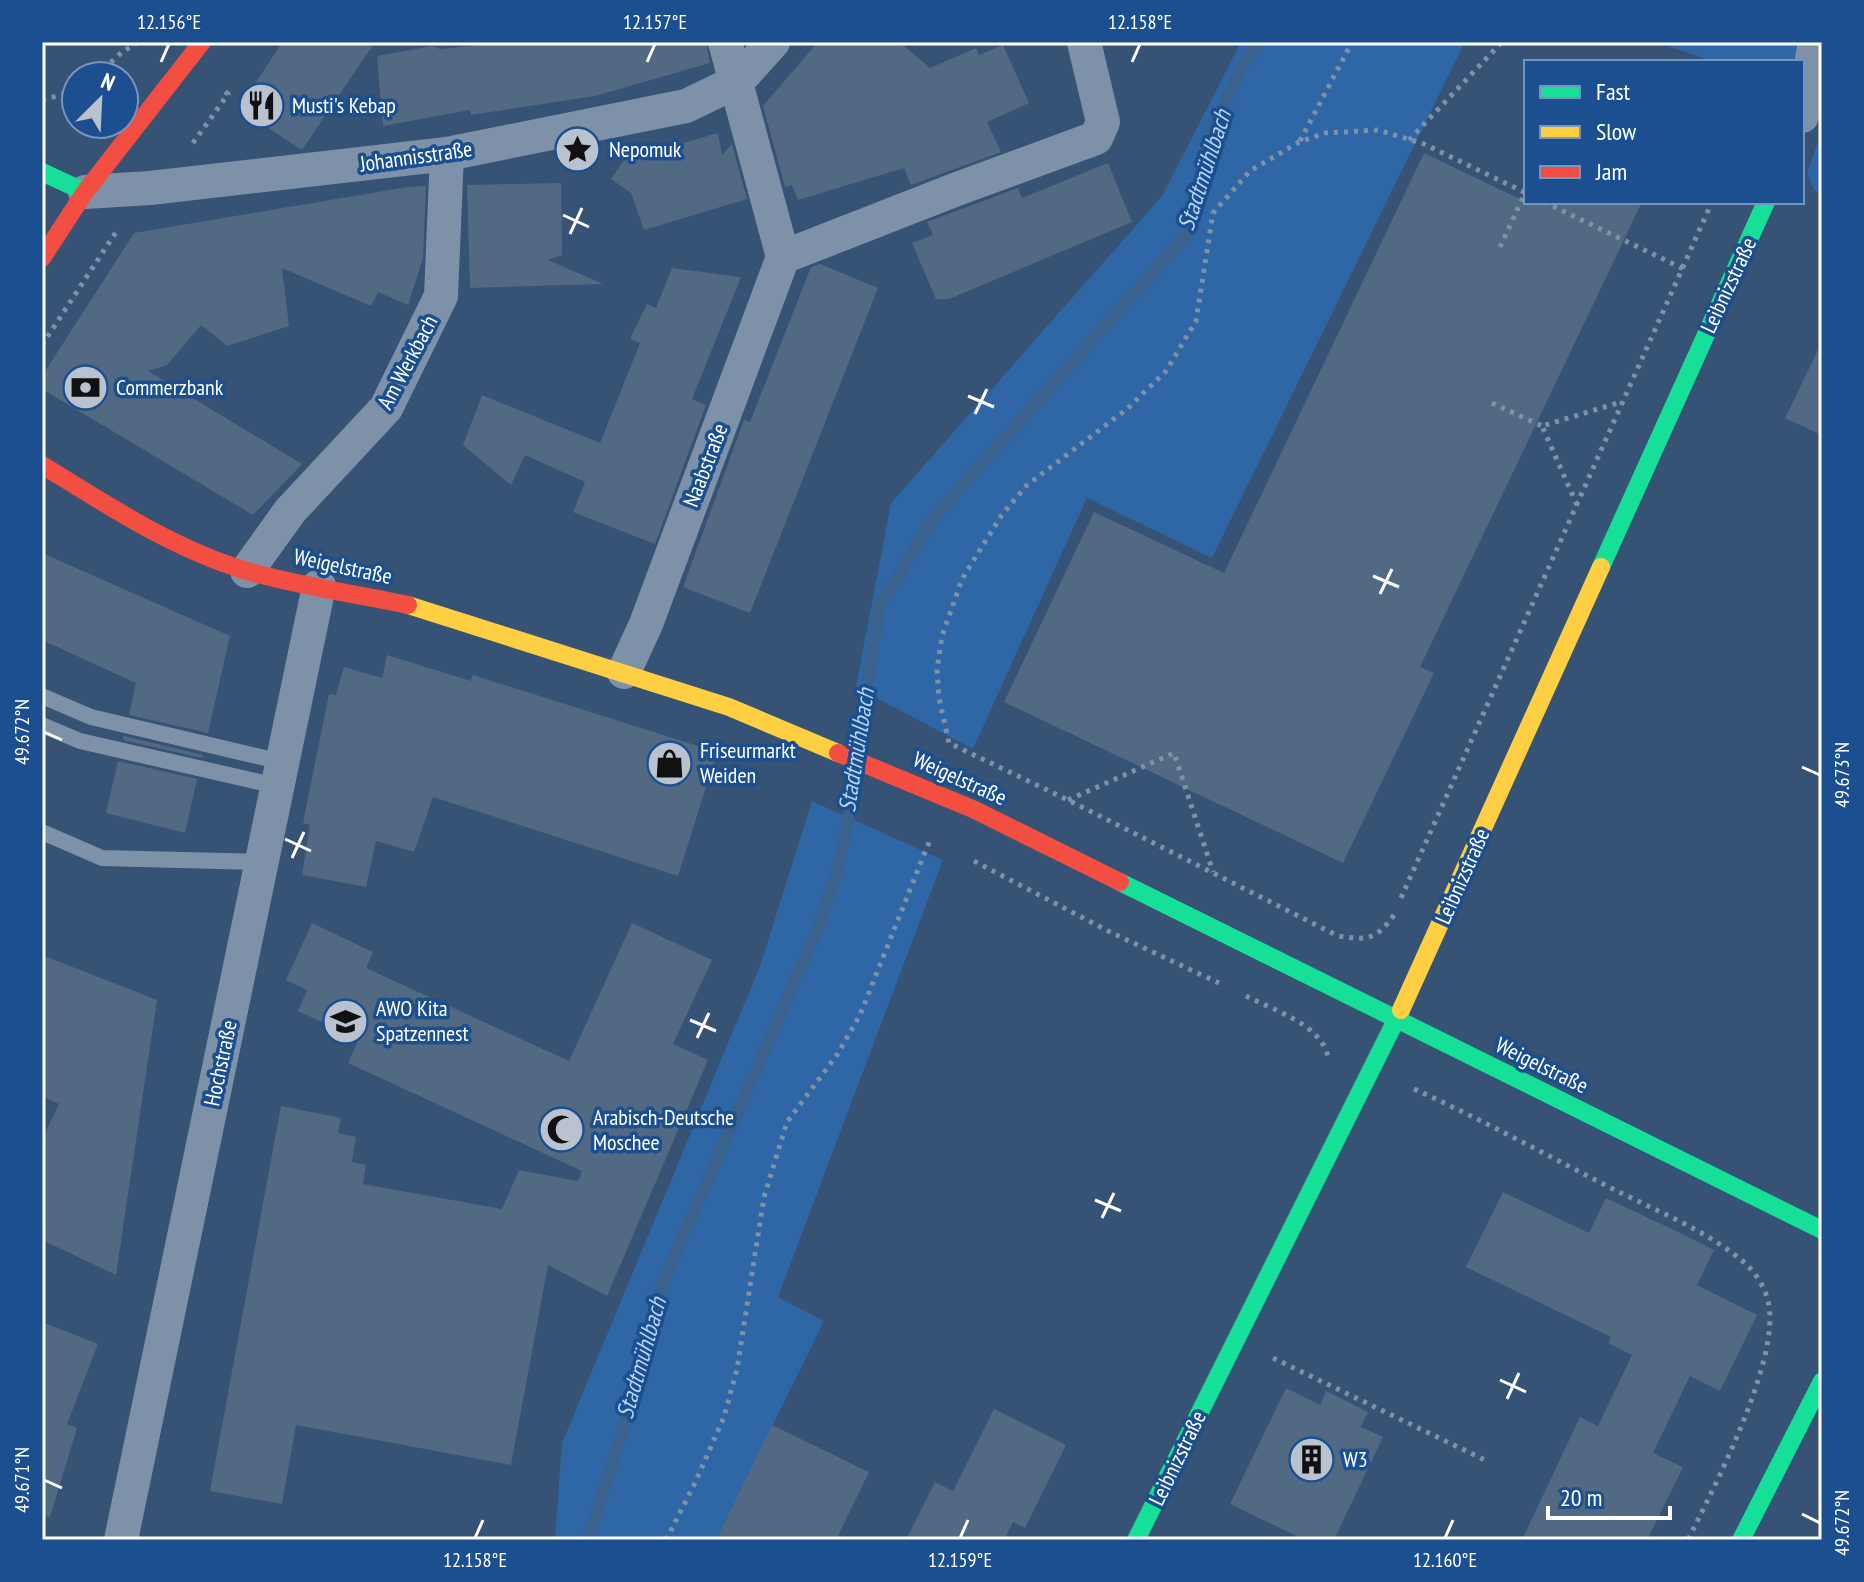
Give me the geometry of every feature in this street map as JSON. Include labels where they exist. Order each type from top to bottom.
[{"type":"street","points":[[42,258],[85,192],[202,42]]},
{"type":"street","points":[[725,42],[783,257],[1096,138],[1103,122],[1084,42]]},
{"type":"street","name":"Johannisstraße","points":[[85,192],[150,188],[447,154],[686,106],[738,81],[773,42]]},
{"type":"street","points":[[1804,105],[1815,42]]},
{"type":"street","name":"Am Werkbach","points":[[247,571],[290,511],[386,408],[441,296],[447,154]]},
{"type":"street","points":[[42,172],[85,192]]},
{"type":"street","name":"Leibnizstraße","points":[[1136,1540],[1397,1019],[1765,204]]},
{"type":"street","name":"Naabstraße","points":[[624,672],[646,624],[783,257]]},
{"type":"street","name":"Weigelstraße","points":[[42,465],[184,547],[247,571],[424,608],[729,707],[921,786],[1822,1230]]},
{"type":"street","name":"Hochstraße","points":[[121,1540],[319,586]]},
{"type":"street","points":[[1741,1540],[1822,1381]]},
{"type":"lane","points":[[42,696],[91,717],[279,774]]},
{"type":"lane","points":[[42,725],[80,741],[279,774]]},
{"type":"lane","points":[[42,832],[102,858],[261,862]]},
{"type":"path","points":[[113,60],[138,42]]},
{"type":"path","points":[[1299,142],[1352,42]]},
{"type":"path","points":[[1409,140],[1502,42]]},
{"type":"path","points":[[1524,192],[1424,144],[1378,130],[1325,133],[1299,142],[1250,171],[1213,213],[1196,321],[1166,371],[1127,409],[1026,486],[1001,516],[962,579],[942,636],[937,670],[949,743],[1338,936],[1364,938],[1381,932],[1394,915],[1711,204]]},
{"type":"path","points":[[1500,247],[1524,197]]},
{"type":"path","points":[[1548,204],[1726,290]]},
{"type":"path","points":[[1542,426],[1622,401]]},
{"type":"path","points":[[1492,403],[1542,426],[1576,505]]},
{"type":"path","points":[[1068,800],[1174,753],[1213,873]]},
{"type":"path","points":[[666,1540],[724,1417],[737,1369],[764,1197],[787,1122],[837,1055],[860,1015],[930,840]]},
{"type":"path","points":[[969,858],[1112,933],[1221,984]]},
{"type":"path","points":[[1234,990],[1299,1023],[1316,1036],[1327,1050],[1330,1065]]},
{"type":"path","points":[[1414,1089],[1680,1223],[1729,1251],[1749,1267],[1761,1283],[1769,1303],[1770,1333],[1765,1359],[1757,1386],[1688,1540]]},
{"type":"path","points":[[1236,1340],[1487,1461]]},
{"type":"shaded area","points":[[1241,42],[1465,42],[1212,558],[1087,498],[973,749],[856,687],[891,503],[1162,196]]},
{"type":"shaded area","points":[[1656,42],[1807,42],[1801,60],[1709,60]]},
{"type":"shaded area","points":[[1822,131],[1822,194],[1814,190],[1807,173]]},
{"type":"shaded area","points":[[812,801],[943,860],[778,1297],[824,1321],[719,1534],[730,1540],[555,1540],[562,1443],[760,966]]},
{"type":"building","points":[[282,42],[375,42],[302,150],[239,109]]},
{"type":"building","points":[[512,42],[706,42],[710,63],[595,96],[471,115],[470,110],[383,126],[377,56],[432,46],[440,49]]},
{"type":"building","points":[[818,42],[899,42],[930,68],[976,48],[979,55],[1003,45],[1029,103],[987,122],[1001,152],[911,185],[904,168],[798,200],[792,185],[785,187],[763,106]]},
{"type":"building","points":[[718,133],[722,155],[732,144],[747,199],[644,230],[631,193],[611,179],[624,160]]},
{"type":"building","points":[[1424,153],[1524,201],[1524,204],[1641,204],[1420,667],[1434,673],[1343,863],[1004,702],[1094,512],[1224,573]]},
{"type":"building","points":[[1108,163],[1132,222],[949,299],[936,299],[912,243],[933,235],[927,222],[1018,188],[1022,198]]},
{"type":"building","points":[[561,183],[562,255],[548,260],[603,284],[470,288],[467,185]]},
{"type":"building","points":[[426,186],[423,258],[408,305],[378,292],[371,306],[282,268],[289,326],[227,346],[201,325],[167,365],[148,371],[302,464],[253,515],[42,389],[42,376],[134,233]]},
{"type":"building","points":[[820,264],[878,288],[750,613],[683,587],[744,420],[750,422],[811,267]]},
{"type":"building","points":[[672,268],[741,277],[692,399],[706,405],[655,544],[573,512],[585,482],[525,455],[511,485],[463,445],[482,395],[600,443],[640,343],[630,339],[647,304],[656,308]]},
{"type":"building","points":[[1822,342],[1822,435],[1785,418]]},
{"type":"building","points":[[42,553],[230,636],[208,733],[129,715],[136,683],[42,640]]},
{"type":"building","points":[[387,655],[471,681],[473,675],[717,752],[678,876],[433,797],[414,852],[376,841],[366,887],[302,875],[310,825],[303,823],[329,694],[336,695],[344,667],[382,678]]},
{"type":"building","points":[[124,736],[203,755],[202,758],[123,740]]},
{"type":"building","points":[[118,761],[197,779],[185,833],[106,813]]},
{"type":"building","points":[[312,923],[373,952],[366,968],[569,1061],[632,923],[712,960],[673,1044],[708,1060],[607,1296],[548,1265],[511,1465],[296,1425],[282,1504],[210,1491],[281,1106],[341,1118],[338,1133],[356,1137],[352,1162],[366,1165],[363,1184],[502,1209],[519,1170],[578,1181],[582,1171],[348,1063],[359,1039],[298,1011],[307,990],[286,980]]},
{"type":"building","points":[[42,955],[157,1000],[116,1275],[42,1240],[42,1140],[59,1104],[42,1096]]},
{"type":"building","points":[[1503,1192],[1589,1233],[1606,1198],[1676,1231],[1714,1250],[1697,1285],[1757,1315],[1720,1391],[1690,1376],[1653,1453],[1683,1467],[1647,1540],[1522,1540],[1580,1417],[1598,1426],[1632,1355],[1608,1343],[1611,1337],[1466,1267]]},
{"type":"building","points":[[42,1322],[98,1344],[67,1424],[77,1428],[50,1517],[42,1516]]},
{"type":"building","name":"W3","points":[[1286,1388],[1320,1405],[1326,1391],[1368,1412],[1361,1427],[1383,1437],[1334,1540],[1305,1540],[1230,1504]]},
{"type":"building","points":[[994,1409],[1066,1445],[1025,1528],[1013,1522],[1004,1540],[906,1540],[935,1482],[953,1491]]},
{"type":"building","points":[[772,1425],[869,1472],[836,1540],[716,1540]]},
{"type":"waterway","name":"Stadtmühlbach","points":[[588,1540],[636,1389],[661,1287],[818,928],[837,872],[847,826],[879,607],[935,516],[1189,232],[1210,136],[1241,69],[1260,42]]},
{"type":"traffic: fast","points":[[42,172],[85,192]]},
{"type":"traffic: fast","points":[[1601,567],[1765,204]]},
{"type":"traffic: fast","points":[[1120,882],[1822,1230]]},
{"type":"traffic: fast","points":[[1136,1540],[1401,1010]]},
{"type":"traffic: fast","points":[[1741,1540],[1822,1381]]},
{"type":"traffic: slow","points":[[1401,1010],[1601,567]]},
{"type":"traffic: slow","points":[[408,605],[729,707],[838,753]]},
{"type":"traffic: jam","points":[[42,258],[85,192],[202,42]]},
{"type":"traffic: jam","points":[[42,465],[141,525],[220,562],[287,581],[408,605]]},
{"type":"traffic: jam","points":[[838,753],[975,810],[1120,882]]},
{"type":"place","name":"Musti's Kebap","points":[[261,105]]},
{"type":"place","name":"Nepomuk","points":[[578,149]]},
{"type":"place","name":"Commerzbank","points":[[85,387]]},
{"type":"place","name":"Friseurmarkt Weiden","points":[[669,763]]},
{"type":"place","name":"AWO Kita Spatzennest","points":[[345,1021]]},
{"type":"place","name":"Arabisch-Deutsche Moschee","points":[[562,1130]]},
{"type":"place","name":"W3","points":[[1312,1459]]}]
